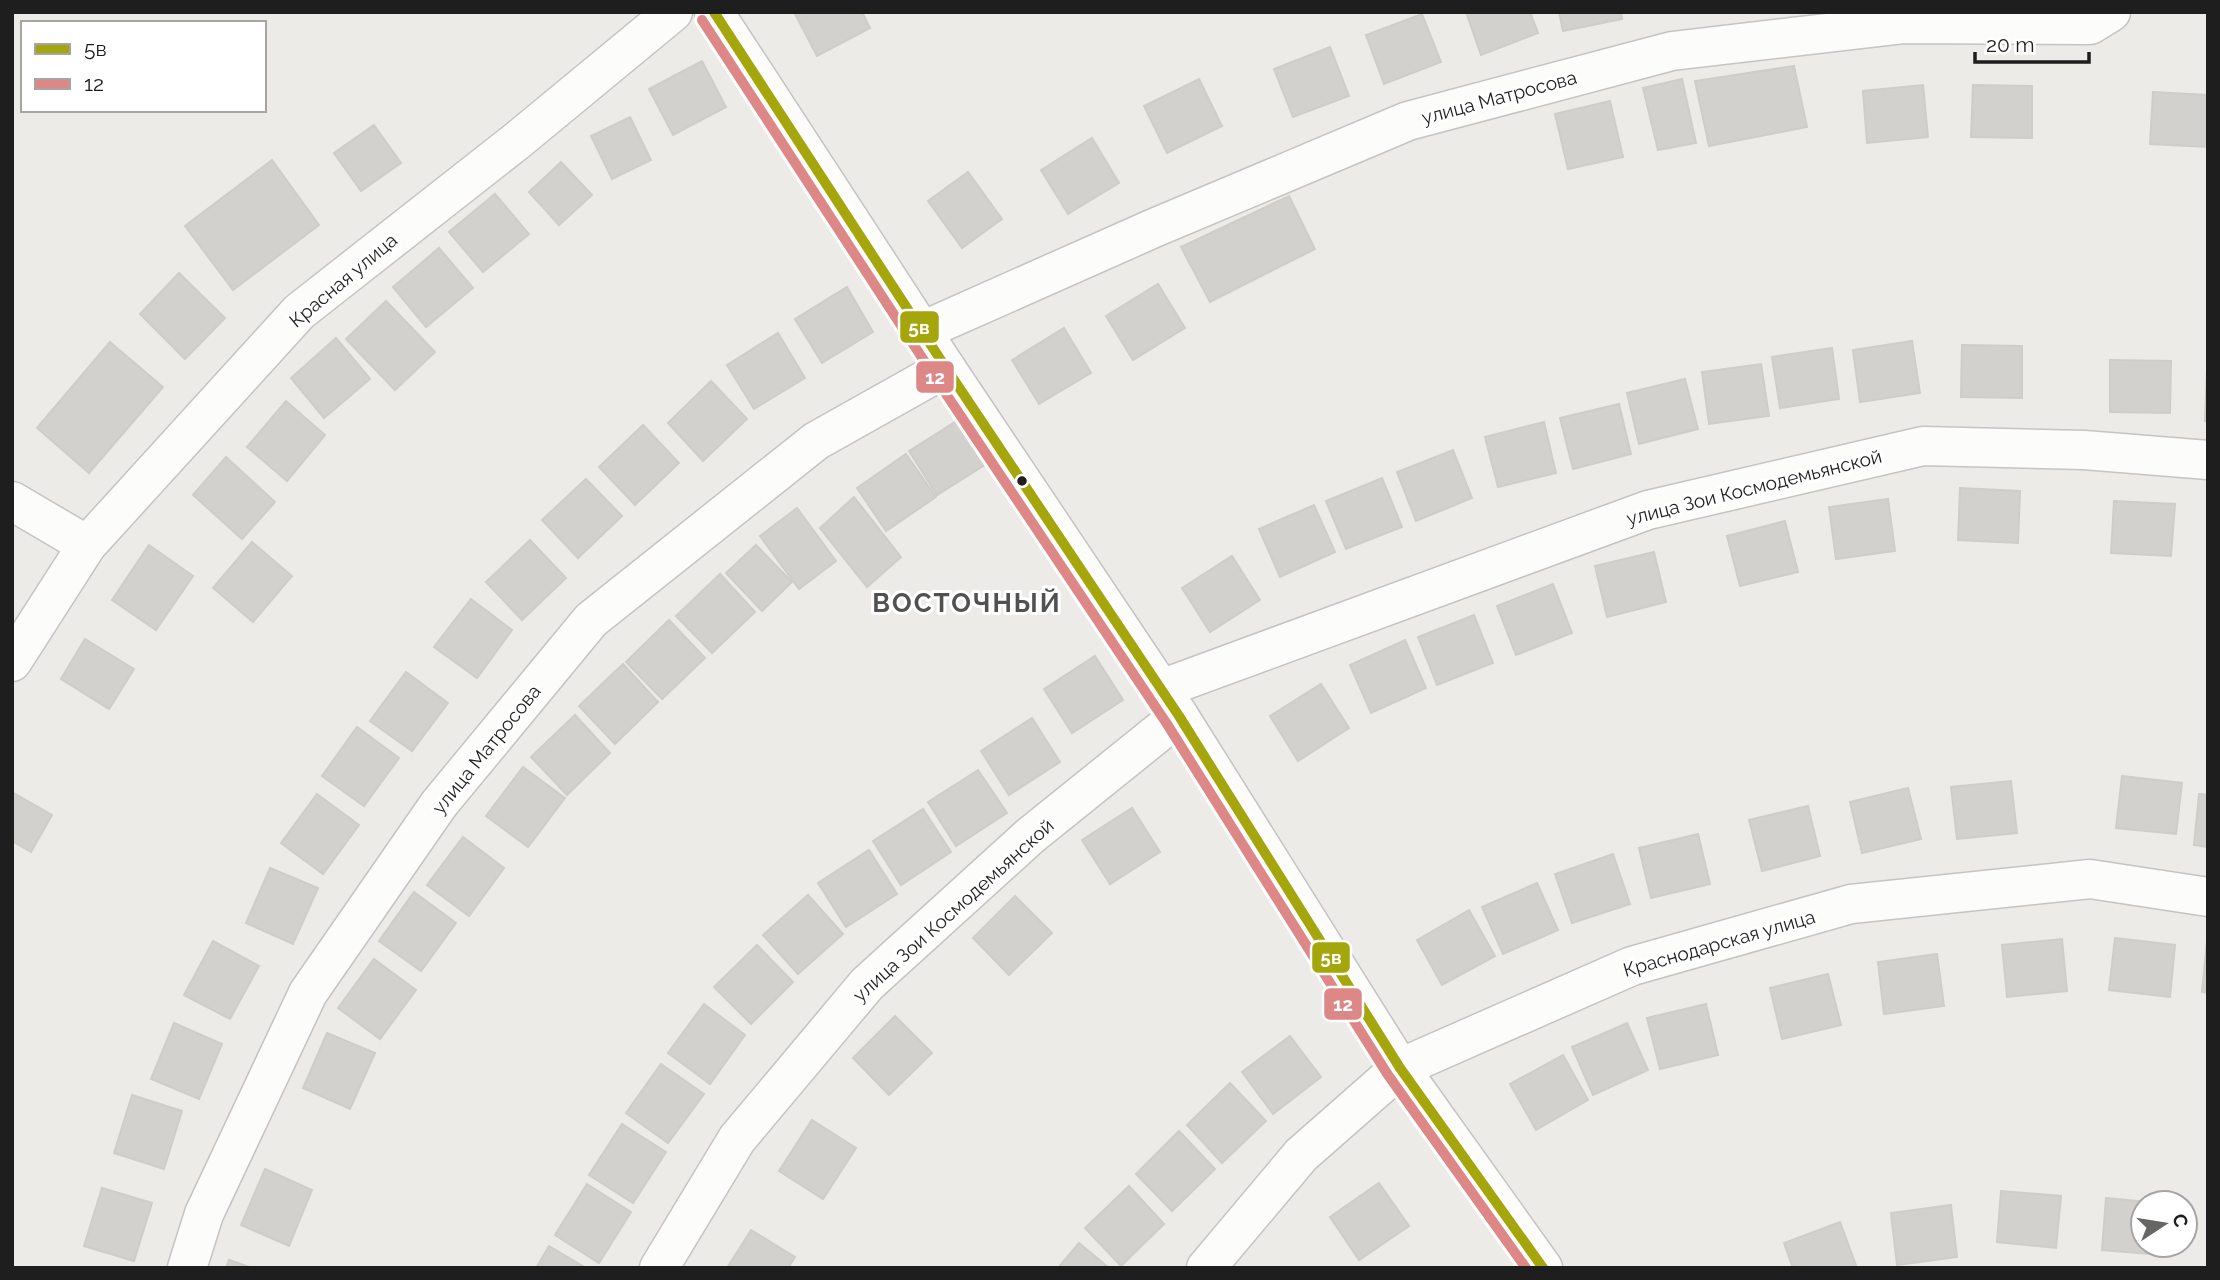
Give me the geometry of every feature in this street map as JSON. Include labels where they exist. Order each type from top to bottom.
[{"type":"street","name":"Красная улица","points":[[12,662],[87,545],[299,312],[518,140],[673,12]]},
{"type":"street","points":[[714,12],[946,368],[1170,703],[1400,1068],[1543,1268]]},
{"type":"street","name":"улица Матросова","points":[[922,331],[1154,228],[1408,121],[1672,51],[1905,24],[2090,25],[2111,12]]},
{"type":"street","name":"улица Матросова","points":[[187,1268],[204,1214],[308,993],[439,804],[591,620],[816,441],[946,368]]},
{"type":"street","name":"улица Зои Космодемьянской","points":[[659,1268],[737,1139],[867,984],[1030,836],[1170,703],[1648,510],[1923,446],[2084,450],[2208,460]]},
{"type":"street","points":[[12,501],[87,545]]},
{"type":"street","name":"Краснодарская улица","points":[[1206,1268],[1301,1155],[1400,1068],[1632,966],[1851,904],[2090,879],[2208,897]]},
{"type":"building","points":[[794,12],[862,12],[870,28],[817,56]]},
{"type":"building","points":[[1466,12],[1530,12],[1538,33],[1481,55]]},
{"type":"building","points":[[1559,12],[1621,12],[1622,19],[1563,31]]},
{"type":"building","points":[[1422,14],[1441,62],[1384,84],[1366,35]]},
{"type":"building","points":[[1330,47],[1349,96],[1293,117],[1274,69]]},
{"type":"building","points":[[702,61],[726,107],[673,135],[649,89]]},
{"type":"building","points":[[1794,66],[1807,127],[1709,146],[1695,81]]},
{"type":"building","points":[[1199,79],[1222,126],[1167,153],[1144,106]]},
{"type":"building","points":[[1682,79],[1696,143],[1658,150],[1643,88]]},
{"type":"building","points":[[1923,85],[1928,137],[1867,143],[1863,91]]},
{"type":"building","points":[[1973,85],[2032,86],[2032,138],[1971,137]]},
{"type":"building","points":[[2153,92],[2208,95],[2208,147],[2150,144]]},
{"type":"building","points":[[1610,101],[1623,157],[1568,169],[1555,114]]},
{"type":"building","points":[[630,117],[651,160],[612,179],[591,136]]},
{"type":"building","points":[[374,125],[401,163],[361,191],[334,153]]},
{"type":"building","points":[[1092,138],[1119,183],[1068,214],[1041,170]]},
{"type":"building","points":[[272,160],[319,225],[233,290],[185,226]]},
{"type":"building","points":[[561,162],[592,195],[559,225],[529,192]]},
{"type":"building","points":[[968,172],[1002,219],[962,248],[928,201]]},
{"type":"building","points":[[495,194],[529,234],[483,272],[449,232]]},
{"type":"building","points":[[1289,196],[1315,249],[1210,302],[1181,247]]},
{"type":"building","points":[[439,248],[473,288],[426,327],[393,287]]},
{"type":"building","points":[[179,273],[225,318],[185,359],[140,314]]},
{"type":"building","points":[[1158,284],[1185,328],[1133,360],[1106,316]]},
{"type":"building","points":[[847,287],[873,332],[822,363],[795,319]]},
{"type":"building","points":[[386,301],[435,352],[395,390],[346,339]]},
{"type":"building","points":[[1064,328],[1091,373],[1039,404],[1012,360]]},
{"type":"building","points":[[778,333],[805,378],[754,409],[727,365]]},
{"type":"building","points":[[336,338],[370,379],[324,418],[291,378]]},
{"type":"building","points":[[1912,341],[1920,393],[1860,402],[1853,350]]},
{"type":"building","points":[[110,342],[163,387],[89,473],[37,428]]},
{"type":"building","points":[[1962,345],[2022,346],[2022,398],[1961,397]]},
{"type":"building","points":[[1832,348],[1839,399],[1780,408],[1772,357]]},
{"type":"building","points":[[2110,360],[2171,361],[2170,413],[2110,412]]},
{"type":"building","points":[[1761,364],[1769,416],[1709,424],[1702,372]]},
{"type":"building","points":[[2207,369],[2208,421],[2205,421]]},
{"type":"building","points":[[1685,379],[1698,429],[1639,444],[1627,393]]},
{"type":"building","points":[[711,381],[747,419],[703,461],[668,423]]},
{"type":"building","points":[[286,401],[325,435],[287,481],[247,447]]},
{"type":"building","points":[[1619,404],[1631,454],[1573,469],[1560,418]]},
{"type":"building","points":[[960,419],[988,463],[937,495],[909,451]]},
{"type":"building","points":[[1544,422],[1556,473],[1498,487],[1485,437]]},
{"type":"building","points":[[643,425],[679,463],[635,505],[599,467]]},
{"type":"building","points":[[1453,450],[1472,498],[1416,521],[1397,472]]},
{"type":"building","points":[[906,454],[936,497],[886,531],[857,488]]},
{"type":"building","points":[[226,457],[275,502],[242,539],[193,495]]},
{"type":"building","points":[[1382,478],[1402,527],[1346,549],[1326,501]]},
{"type":"building","points":[[586,479],[622,516],[578,558],[542,520]]},
{"type":"building","points":[[1960,488],[2020,491],[2018,543],[1958,540]]},
{"type":"building","points":[[854,497],[901,557],[867,587],[820,528]]},
{"type":"building","points":[[1888,499],[1895,551],[1836,559],[1829,507]]},
{"type":"building","points":[[2114,501],[2175,504],[2171,556],[2111,553]]},
{"type":"building","points":[[1314,505],[1335,552],[1280,577],[1259,529]]},
{"type":"building","points":[[797,508],[836,561],[799,589],[760,536]]},
{"type":"building","points":[[1785,521],[1798,572],[1740,586],[1727,536]]},
{"type":"building","points":[[530,540],[566,578],[522,620],[486,582]]},
{"type":"building","points":[[252,542],[292,576],[253,622],[213,588]]},
{"type":"building","points":[[149,545],[193,576],[156,630],[112,600]]},
{"type":"building","points":[[756,545],[792,582],[762,611],[726,573]]},
{"type":"building","points":[[1654,552],[1666,602],[1607,617],[1595,566]]},
{"type":"building","points":[[1232,556],[1260,600],[1210,632],[1182,588]]},
{"type":"building","points":[[720,574],[755,612],[712,653],[676,616]]},
{"type":"building","points":[[1553,584],[1572,633],[1516,655],[1497,606]]},
{"type":"building","points":[[471,599],[512,630],[477,678],[434,647]]},
{"type":"building","points":[[1474,615],[1493,663],[1437,685],[1418,637]]},
{"type":"building","points":[[669,620],[705,658],[662,699],[626,662]]},
{"type":"building","points":[[85,639],[134,669],[109,709],[61,679]]},
{"type":"building","points":[[1405,640],[1426,688],[1371,713],[1350,665]]},
{"type":"building","points":[[1095,656],[1123,700],[1072,733],[1044,689]]},
{"type":"building","points":[[623,664],[658,702],[615,744],[579,706]]},
{"type":"building","points":[[406,672],[448,703],[412,751],[370,721]]},
{"type":"building","points":[[1321,684],[1349,728],[1298,761],[1270,716]]},
{"type":"building","points":[[575,715],[610,753],[567,795],[531,757]]},
{"type":"building","points":[[1032,718],[1060,762],[1009,795],[981,751]]},
{"type":"building","points":[[357,727],[399,758],[364,806],[322,776]]},
{"type":"building","points":[[523,767],[565,798],[528,847],[486,816]]},
{"type":"building","points":[[978,770],[1007,813],[956,846],[928,802]]},
{"type":"building","points":[[2122,776],[2182,783],[2176,834],[2116,828]]},
{"type":"building","points":[[2011,781],[2017,833],[1957,839],[1951,787]]},
{"type":"building","points":[[1908,788],[1921,839],[1862,853],[1850,802]]},
{"type":"building","points":[[12,792],[52,815],[31,852],[12,841]]},
{"type":"building","points":[[317,794],[359,825],[323,874],[281,843]]},
{"type":"building","points":[[2199,794],[2208,795],[2208,847],[2194,845]]},
{"type":"building","points":[[1808,806],[1820,856],[1762,871],[1749,820]]},
{"type":"building","points":[[1132,808],[1160,852],[1110,884],[1082,840]]},
{"type":"building","points":[[923,809],[951,852],[901,885],[873,841]]},
{"type":"building","points":[[1698,834],[1710,884],[1651,898],[1639,848]]},
{"type":"building","points":[[463,837],[504,868],[469,916],[427,885]]},
{"type":"building","points":[[869,850],[897,894],[846,927],[818,883]]},
{"type":"building","points":[[1613,854],[1630,904],[1572,923],[1555,874]]},
{"type":"building","points":[[270,868],[318,888],[293,944],[246,923]]},
{"type":"building","points":[[1537,883],[1558,930],[1503,954],[1482,907]]},
{"type":"building","points":[[414,892],[456,923],[421,971],[379,941]]},
{"type":"building","points":[[808,895],[843,934],[798,974],[763,935]]},
{"type":"building","points":[[1015,896],[1052,933],[1009,975],[973,938]]},
{"type":"building","points":[[1469,910],[1495,956],[1442,985],[1417,940]]},
{"type":"building","points":[[2115,938],[2175,945],[2170,997],[2109,990]]},
{"type":"building","points":[[2062,939],[2067,991],[2007,997],[2002,945]]},
{"type":"building","points":[[213,941],[259,966],[230,1019],[184,995]]},
{"type":"building","points":[[2208,941],[2208,993],[2202,992]]},
{"type":"building","points":[[757,945],[793,982],[751,1024],[714,987]]},
{"type":"building","points":[[1937,954],[1944,1006],[1884,1014],[1878,962]]},
{"type":"building","points":[[374,959],[416,990],[380,1039],[338,1008]]},
{"type":"building","points":[[1828,974],[1841,1025],[1782,1039],[1770,988]]},
{"type":"building","points":[[704,1004],[745,1035],[710,1084],[668,1053]]},
{"type":"building","points":[[1706,1004],[1718,1055],[1660,1069],[1647,1018]]},
{"type":"building","points":[[895,1016],[932,1053],[889,1095],[853,1058]]},
{"type":"building","points":[[174,1023],[222,1044],[199,1099],[151,1079]]},
{"type":"building","points":[[1627,1023],[1648,1070],[1593,1095],[1572,1047]]},
{"type":"building","points":[[327,1033],[375,1053],[350,1109],[303,1088]]},
{"type":"building","points":[[1290,1036],[1321,1077],[1273,1114],[1242,1072]]},
{"type":"building","points":[[1563,1055],[1588,1100],[1536,1130],[1510,1084]]},
{"type":"building","points":[[661,1064],[704,1094],[668,1143],[626,1113]]},
{"type":"building","points":[[1230,1083],[1266,1121],[1222,1163],[1187,1125]]},
{"type":"building","points":[[132,1095],[182,1111],[164,1169],[114,1153]]},
{"type":"building","points":[[812,1120],[856,1148],[823,1199],[779,1171]]},
{"type":"building","points":[[622,1124],[666,1152],[633,1203],[589,1175]]},
{"type":"building","points":[[1179,1131],[1215,1169],[1172,1211],[1136,1174]]},
{"type":"building","points":[[265,1169],[312,1190],[289,1246],[241,1225]]},
{"type":"building","points":[[1379,1183],[1409,1226],[1359,1260],[1330,1217]]},
{"type":"building","points":[[587,1184],[631,1212],[599,1263],[555,1235]]},
{"type":"building","points":[[1129,1186],[1164,1224],[1121,1266],[1085,1228]]},
{"type":"building","points":[[102,1188],[152,1203],[134,1261],[84,1246]]},
{"type":"building","points":[[2001,1191],[2061,1196],[2056,1248],[1997,1242]]},
{"type":"building","points":[[2106,1198],[2129,1200],[2129,1252],[2102,1250]]},
{"type":"building","points":[[1951,1205],[1957,1257],[1897,1265],[1891,1213]]},
{"type":"building","points":[[1840,1222],[1857,1268],[1793,1268],[1784,1243]]},
{"type":"building","points":[[751,1230],[795,1257],[788,1268],[727,1268]]},
{"type":"building","points":[[1079,1243],[1109,1268],[1058,1268]]},
{"type":"building","points":[[549,1246],[586,1268],[536,1268]]},
{"type":"building","points":[[229,1260],[252,1268],[226,1268]]},
{"type":"transit line","name":"5в","points":[[714,12],[946,368],[1179,716],[1400,1068],[1543,1268]]},
{"type":"transit line","name":"12","points":[[702,20],[934,376],[1167,724],[1388,1075],[1526,1268]]},
{"type":"district","name":"ВОСТОЧНЫЙ","points":[[967,603]]}]
